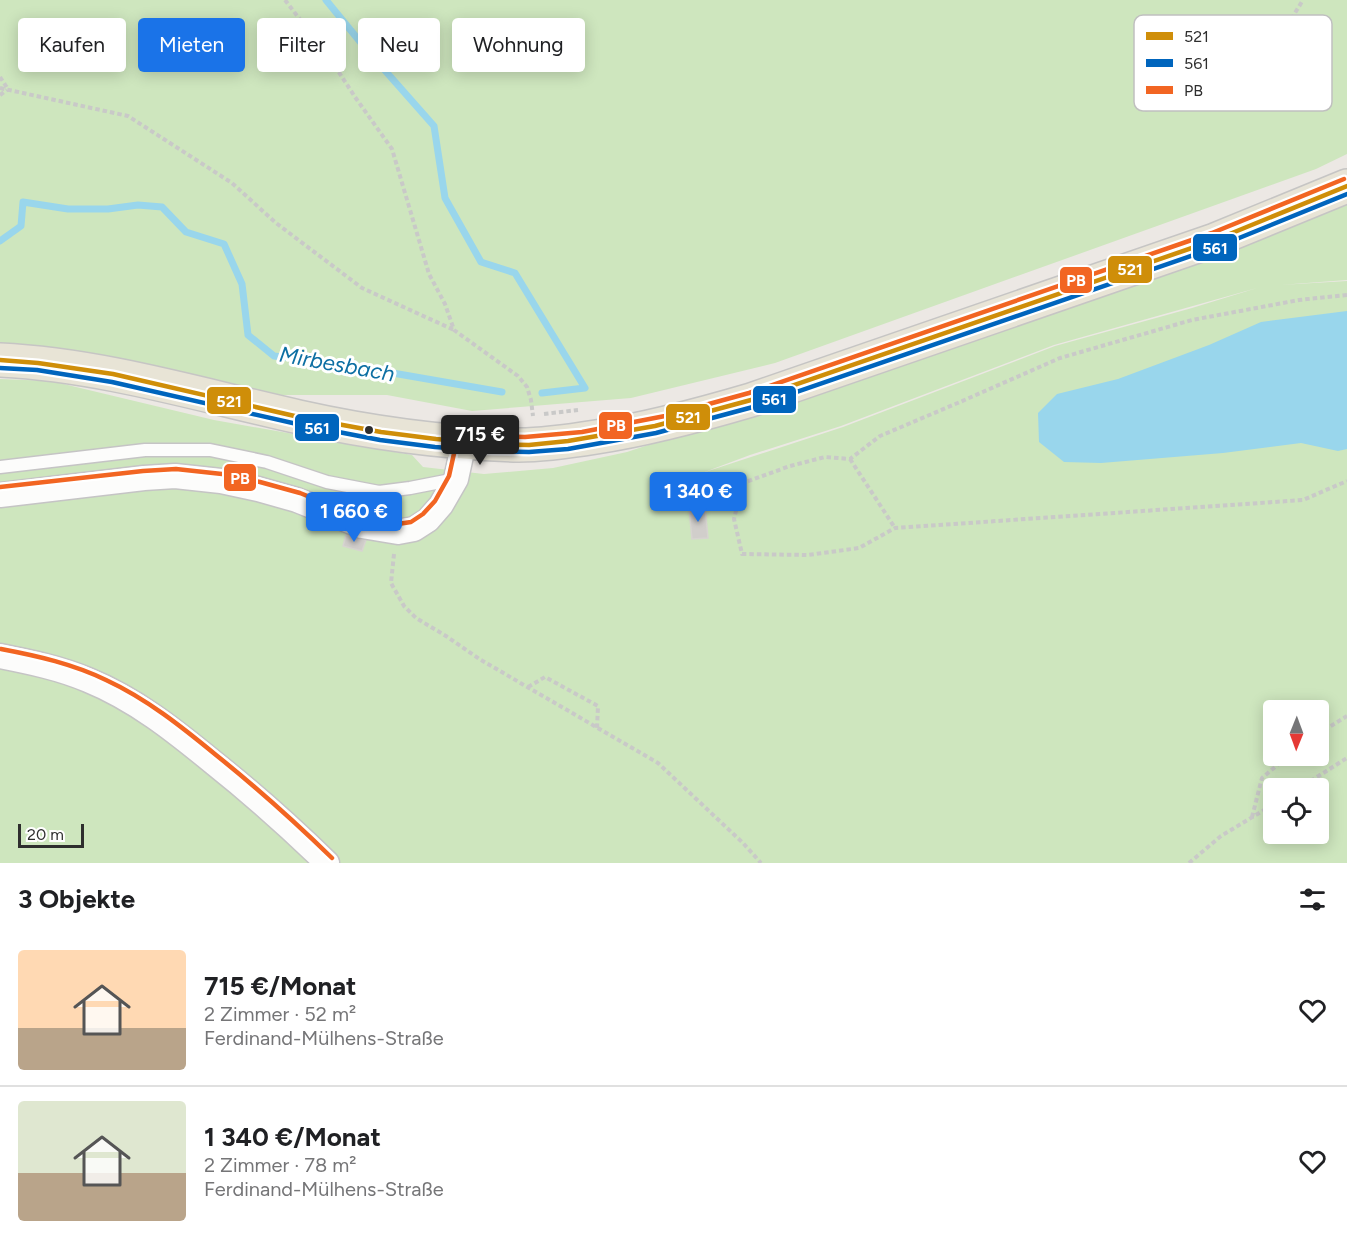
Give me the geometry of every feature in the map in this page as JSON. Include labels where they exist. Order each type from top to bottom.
[{"type":"main road","points":[[0,360],[85,369],[301,418],[414,437],[522,445],[571,441],[684,420],[751,400],[1215,240],[1347,186]]},
{"type":"street","points":[[0,495],[175,476],[220,481],[258,489],[297,500],[362,526],[398,532],[414,529],[428,520],[441,505],[456,479],[464,442]]},
{"type":"street","points":[[0,656],[42,664],[89,680],[136,705],[180,735],[247,790],[327,863]]},
{"type":"lane","points":[[0,466],[145,450],[210,450],[267,462],[327,482],[379,492],[456,479]]},
{"type":"path","points":[[285,0],[329,57],[392,149],[429,274],[446,304],[454,330]]},
{"type":"path","points":[[1294,15],[1303,0]]},
{"type":"path","points":[[0,77],[8,90]]},
{"type":"path","points":[[0,88],[128,116],[232,183],[276,223],[362,288],[454,330],[518,376],[527,387],[533,416]]},
{"type":"path","points":[[0,95],[8,90]]},
{"type":"path","points":[[1347,295],[1299,300],[1192,320],[1060,358],[880,436],[849,459],[825,457],[790,466],[743,483],[735,519],[742,554],[808,555],[860,548],[895,528],[1303,500],[1347,481]]},
{"type":"path","points":[[522,416],[586,409]]},
{"type":"path","points":[[849,459],[895,528]]},
{"type":"path","points":[[398,532],[391,583],[404,606],[416,618],[481,660],[658,763],[743,843],[761,863]]},
{"type":"path","points":[[528,687],[545,677],[598,706],[597,728]]},
{"type":"path","points":[[1329,727],[1347,716]]},
{"type":"path","points":[[1315,778],[1347,758]]},
{"type":"path","points":[[1252,818],[1262,778],[1276,766]]},
{"type":"path","points":[[1189,863],[1221,836],[1263,811]]},
{"type":"green space","points":[[0,0],[1347,0],[1347,154],[1316,169],[775,363],[631,398],[472,411],[387,395],[277,395],[0,345]]},
{"type":"green space","points":[[1347,198],[1347,280],[1280,285],[1347,281],[1347,863],[0,863],[0,379],[51,381],[214,420],[412,455],[423,467],[484,474],[553,468],[627,452],[812,391]],"holes":[[[1257,288],[1055,346],[843,427],[702,473],[841,426],[1054,345]]]},
{"type":"water","points":[[1347,311],[1347,449],[1338,451],[1301,443],[1223,453],[1101,463],[1064,462],[1039,442],[1038,413],[1057,394],[1118,379],[1209,345],[1261,322]]},
{"type":"building","points":[[705,507],[708,538],[692,539],[689,508]]},
{"type":"building","points":[[346,535],[366,540],[362,551],[343,546]]},
{"type":"waterway","points":[[326,0],[434,126],[445,198],[481,262],[515,273],[585,388],[542,393]]},
{"type":"waterway","name":"Mirbesbach","points":[[0,241],[21,226],[23,202],[68,209],[108,209],[138,205],[162,207],[186,232],[224,244],[242,284],[248,335],[274,356],[335,363],[502,392]]},
{"type":"transit line","name":"PB","points":[[0,487],[176,469],[222,474],[260,482],[300,493],[364,519],[398,524],[411,522],[423,514],[435,501],[449,476],[457,440],[461,435],[525,437],[582,432],[665,416],[749,393],[1212,233],[1344,179]]},
{"type":"transit line","name":"521","points":[[0,360],[113,374],[299,417],[381,432],[491,444],[529,445],[568,441],[655,426],[751,400],[1215,240],[1347,186]]},
{"type":"transit line","name":"561","points":[[0,368],[37,370],[112,382],[297,424],[380,440],[491,451],[529,452],[568,449],[656,433],[753,407],[1217,247],[1347,194]]},
{"type":"transit line","name":"PB","points":[[1,649],[81,669],[150,705],[246,780],[332,858]]}]
